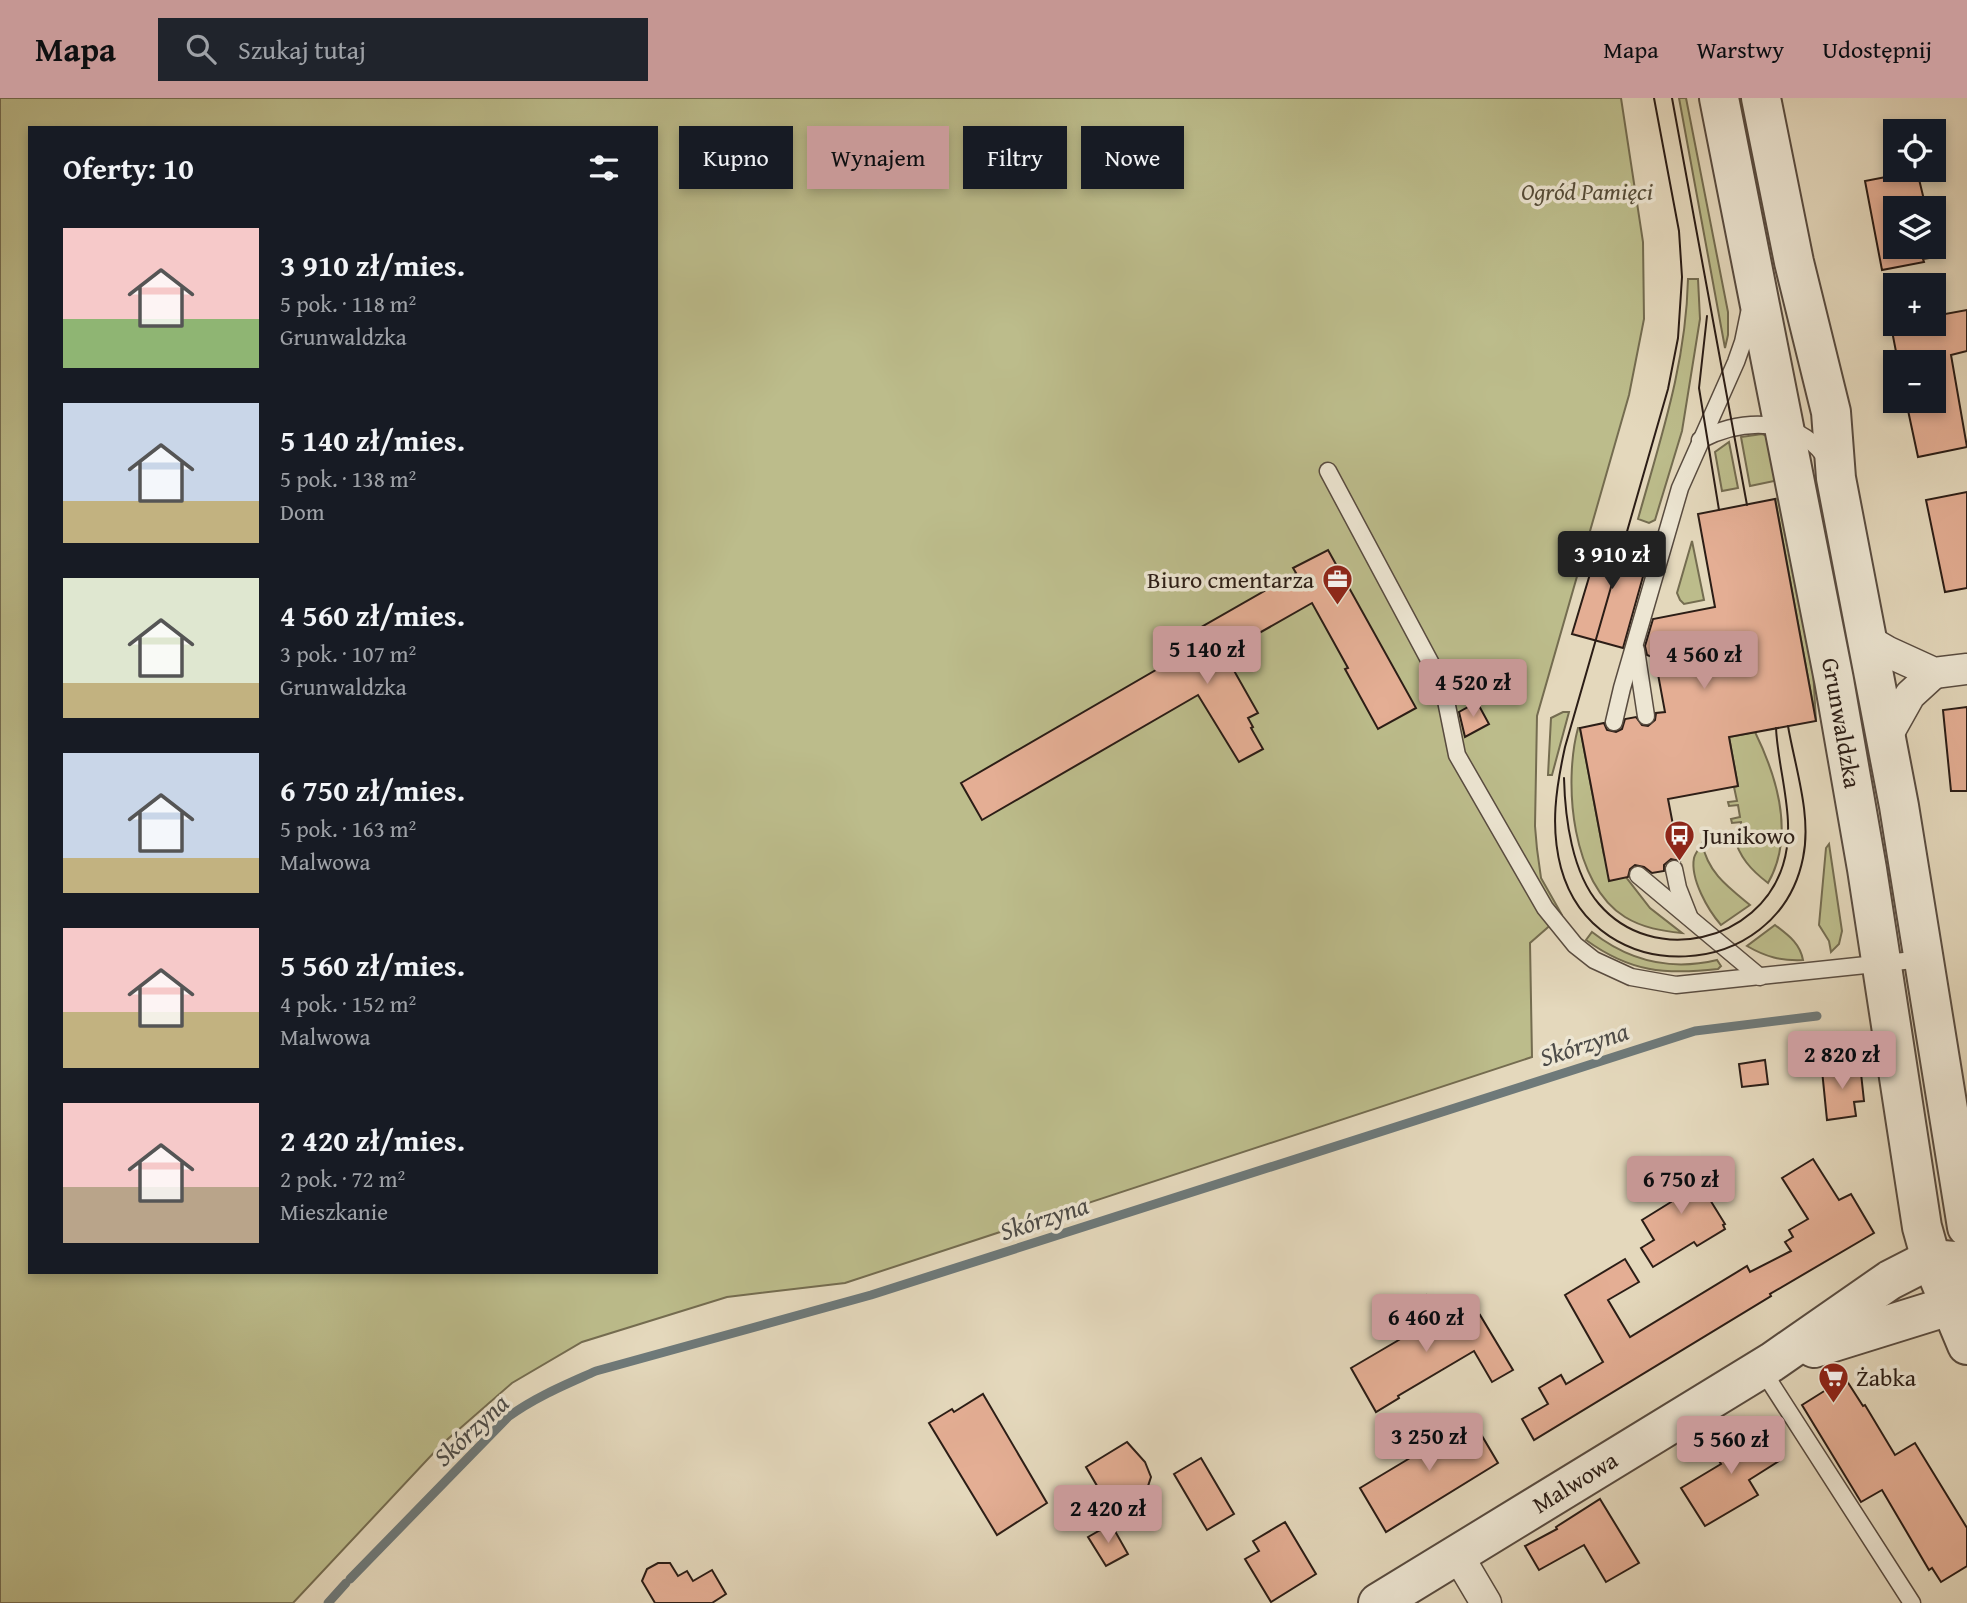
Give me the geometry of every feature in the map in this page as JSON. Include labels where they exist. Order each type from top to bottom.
[{"type":"street","name":"Grunwaldzka","points":[[1719,98],[1837,694],[1867,869],[1919,1213],[1949,1261],[1958,1291],[1967,1345]]},
{"type":"street","name":"Grunwaldzka","points":[[1761,98],[1794,262],[1830,412],[1836,449],[1836,478],[1887,736],[1967,1227]]},
{"type":"street","points":[[1869,641],[1934,673],[1967,669]]},
{"type":"street","points":[[1887,736],[1910,695],[1934,673]]},
{"type":"street","name":"Malwowa","points":[[1378,1603],[1767,1365],[1890,1280],[1949,1261]]},
{"type":"street","name":"Malwowa","points":[[1767,1365],[1958,1291]]},
{"type":"street","points":[[1457,1554],[1486,1603]]},
{"type":"lane","points":[[1614,722],[1679,488],[1743,342],[1752,298],[1753,270]]},
{"type":"lane","points":[[1700,440],[1733,428],[1767,424],[1783,426],[1818,449],[1836,478]]},
{"type":"lane","points":[[1328,471],[1443,686],[1457,755],[1545,908],[1574,945],[1594,960],[1631,977],[1676,985],[1923,959]]},
{"type":"lane","points":[[1635,644],[1646,716]]},
{"type":"lane","points":[[1674,869],[1690,919]]},
{"type":"lane","points":[[1638,875],[1760,977]]},
{"type":"lane","points":[[1767,1365],[1912,1603]]},
{"type":"green space","name":"Ogród Pamięci","points":[[0,98],[1621,98],[1643,242],[1644,319],[1629,395],[1537,716],[1537,849],[1541,878],[1562,915],[1530,943],[1532,1057],[845,1283],[727,1297],[582,1342],[512,1383],[441,1445],[293,1603],[0,1603]]},
{"type":"green space","points":[[1679,98],[1686,98],[1728,312],[1725,348]]},
{"type":"green space","points":[[1688,279],[1698,279],[1700,319],[1682,431],[1655,520],[1649,523],[1638,519],[1677,371],[1683,341]]},
{"type":"green space","points":[[1762,434],[1767,436],[1779,480],[1750,486],[1741,437]]},
{"type":"green space","points":[[1729,442],[1738,488],[1722,491],[1715,452]]},
{"type":"green space","points":[[1780,498],[1813,669],[1816,721],[1775,499]]},
{"type":"green space","points":[[1692,541],[1704,600],[1684,604],[1677,593]]},
{"type":"green space","points":[[1569,712],[1552,775],[1548,775],[1551,718]]},
{"type":"green space","points":[[1578,728],[1604,855],[1650,908],[1682,933],[1653,928],[1625,917],[1607,902],[1593,881],[1583,857],[1572,804],[1574,751]]},
{"type":"green space","points":[[1755,732],[1776,787],[1782,826],[1776,865],[1768,883],[1742,857],[1734,836],[1743,834],[1741,822],[1732,823],[1731,819],[1740,817],[1738,805],[1729,806],[1728,802],[1737,801],[1734,787],[1738,786],[1729,737]]},
{"type":"green space","points":[[1702,843],[1714,871],[1750,905],[1721,925],[1697,884],[1693,866],[1695,854]]},
{"type":"green space","points":[[1829,844],[1842,931],[1839,944],[1831,952],[1829,941],[1819,925],[1826,848]]},
{"type":"green space","points":[[1775,925],[1796,944],[1803,960],[1774,958],[1747,946]]},
{"type":"green space","points":[[1592,932],[1621,950],[1651,961],[1683,964],[1717,960],[1721,966],[1718,969],[1681,972],[1633,965],[1602,951],[1586,940]]},
{"type":"building","points":[[1883,178],[1883,182],[1920,182],[1923,196],[1883,196],[1883,259],[1923,259],[1924,262],[1882,270],[1865,181]]},
{"type":"building","points":[[1967,310],[1967,351],[1951,355],[1967,447],[1918,457],[1909,413],[1946,413],[1946,350],[1896,350],[1893,336],[1946,336],[1946,314]]},
{"type":"building","points":[[1967,492],[1967,588],[1945,592],[1926,500]]},
{"type":"building","points":[[1775,499],[1816,721],[1729,737],[1738,786],[1668,799],[1680,861],[1671,859],[1664,865],[1664,871],[1652,873],[1635,865],[1630,869],[1628,877],[1609,881],[1580,728],[1604,723],[1607,730],[1616,732],[1622,729],[1625,719],[1636,717],[1642,725],[1648,726],[1655,720],[1656,713],[1665,712],[1655,658],[1647,655],[1645,646],[1653,619],[1715,607],[1698,514]]},
{"type":"building","points":[[1602,534],[1651,548],[1623,648],[1572,634]]},
{"type":"building","points":[[1328,550],[1416,708],[1378,729],[1312,603],[1224,653],[1258,713],[1248,718],[1263,749],[1239,762],[1198,695],[982,820],[961,783],[1173,660],[1170,656],[1174,653],[1170,645],[1296,573],[1293,568]]},
{"type":"building","points":[[1477,702],[1489,724],[1465,737],[1459,712]]},
{"type":"building","points":[[1967,707],[1967,791],[1951,791],[1943,710]]},
{"type":"building","points":[[1765,1060],[1768,1084],[1742,1087],[1739,1064]]},
{"type":"building","points":[[1860,1064],[1864,1101],[1854,1102],[1856,1116],[1827,1120],[1822,1070]]},
{"type":"building","points":[[1813,1159],[1839,1200],[1851,1194],[1874,1233],[1534,1440],[1522,1419],[1548,1404],[1539,1388],[1561,1375],[1566,1384],[1603,1362],[1565,1295],[1625,1259],[1639,1282],[1608,1300],[1630,1337],[1747,1266],[1750,1272],[1791,1251],[1785,1242],[1793,1237],[1789,1230],[1808,1219],[1782,1178]]},
{"type":"building","points":[[1686,1161],[1725,1224],[1725,1229],[1697,1246],[1694,1242],[1653,1267],[1641,1248],[1654,1240],[1642,1220],[1671,1202],[1657,1178]]},
{"type":"building","points":[[1426,1295],[1449,1335],[1480,1315],[1513,1370],[1492,1382],[1474,1351],[1376,1412],[1351,1368],[1409,1334],[1396,1312]]},
{"type":"building","points":[[1845,1378],[1895,1455],[1915,1443],[1967,1528],[1967,1566],[1941,1582],[1932,1568],[1929,1570],[1882,1490],[1861,1502],[1802,1405]]},
{"type":"building","points":[[983,1394],[1047,1503],[997,1535],[929,1423],[952,1409],[954,1412]]},
{"type":"building","points":[[1472,1419],[1498,1463],[1386,1532],[1360,1488],[1425,1449],[1417,1436],[1443,1422],[1450,1433]]},
{"type":"building","points":[[1757,1424],[1779,1461],[1749,1480],[1758,1495],[1705,1526],[1681,1488],[1721,1464],[1713,1451]]},
{"type":"building","points":[[1127,1442],[1145,1462],[1151,1477],[1146,1492],[1113,1513],[1086,1467]]},
{"type":"building","points":[[1201,1458],[1234,1514],[1207,1530],[1174,1474]]},
{"type":"building","points":[[1600,1499],[1639,1563],[1606,1582],[1584,1545],[1539,1570],[1525,1546],[1557,1529],[1556,1527]]},
{"type":"building","points":[[1285,1522],[1316,1574],[1271,1602],[1245,1559],[1259,1551],[1253,1541]]},
{"type":"building","points":[[1111,1524],[1128,1554],[1106,1566],[1088,1537]]},
{"type":"building","points":[[658,1563],[670,1563],[678,1576],[687,1571],[693,1581],[712,1570],[726,1594],[712,1603],[655,1603],[642,1581],[647,1569]]},
{"type":"waterway","name":"Skórzyna","points":[[350,1579],[508,1417],[540,1397],[596,1371],[871,1295],[1695,1031],[1817,1016]]},
{"type":"waterway","name":"Skórzyna","points":[[328,1603],[346,1583]]},
{"type":"tram line","points":[[1654,98],[1679,231],[1682,277],[1678,338],[1668,389],[1565,747],[1559,777],[1555,823],[1558,853],[1561,868],[1580,908],[1610,936],[1646,952],[1685,956],[1724,949],[1759,930],[1787,899],[1803,858],[1804,809],[1788,726]]},
{"type":"tram line","points":[[1672,98],[1747,505]]},
{"type":"tram line","points":[[1707,316],[1699,388],[1719,510]]},
{"type":"tram line","points":[[1564,778],[1568,827],[1576,861],[1582,877],[1599,904],[1621,924],[1647,935],[1675,940],[1702,937],[1728,928],[1752,912],[1770,891],[1783,865],[1788,831],[1776,728]]},
{"type":"place","name":"Biuro cmentarza","points":[[1337,607]]},
{"type":"place","name":"Junikowo","points":[[1679,863]]},
{"type":"place","name":"Żabka","points":[[1833,1405]]}]
